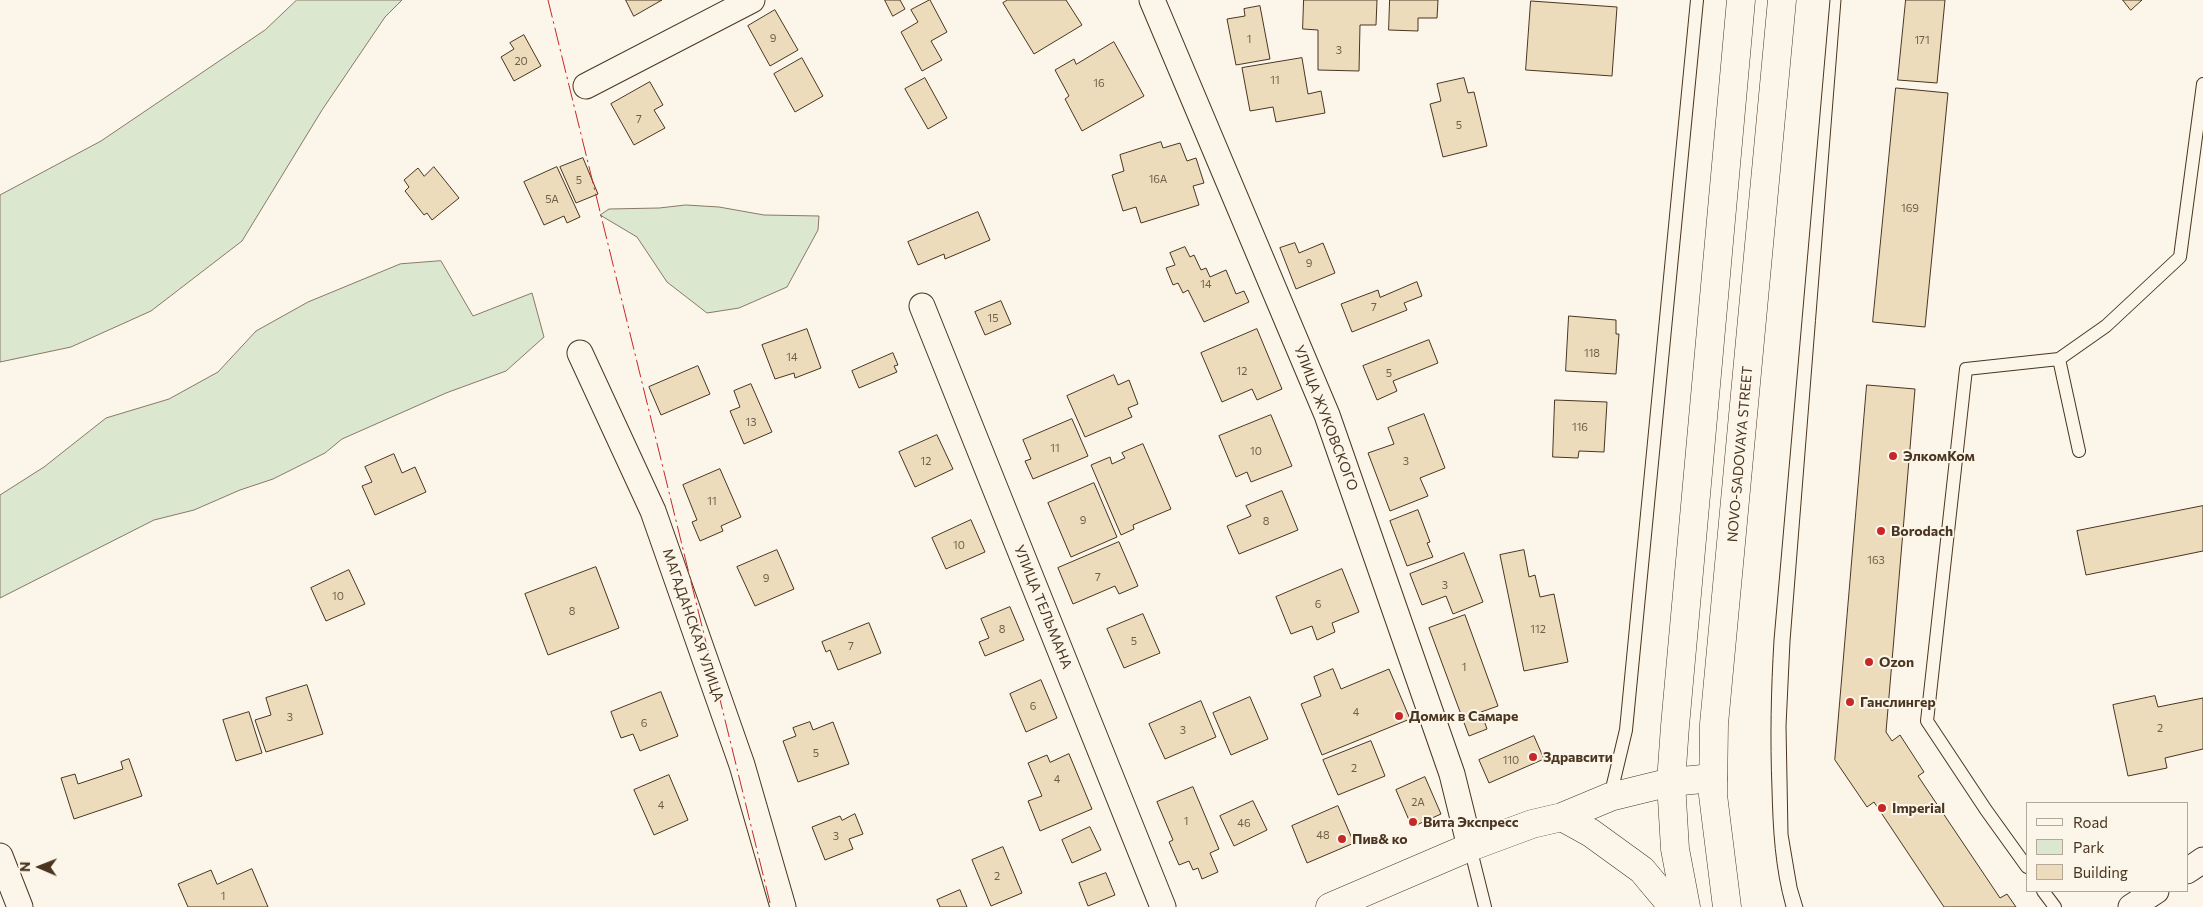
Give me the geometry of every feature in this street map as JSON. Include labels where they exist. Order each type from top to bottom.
[{"type":"main road","points":[[1686,907],[1675,849],[1671,782],[1674,726],[1741,0]]},
{"type":"main road","name":"NOVO-SADOVAYA STREET","points":[[1727,907],[1713,795],[1714,724],[1782,0]]},
{"type":"main road","points":[[1330,907],[1470,847],[1532,824],[1562,817],[1610,797],[1671,782],[1713,778]]},
{"type":"main road","points":[[1562,817],[1591,833],[1642,870],[1673,907]]},
{"type":"street","points":[[586,86],[752,0]]},
{"type":"street","name":"УЛИЦА ЖУКОВСКОГО","points":[[1152,0],[1327,415],[1452,774],[1470,847]]},
{"type":"street","name":"УЛИЦА ТЕЛЬМАНА","points":[[922,306],[1163,907]]},
{"type":"street","name":"МАГАДАНСКАЯ УЛИЦА","points":[[580,352],[653,511],[742,765],[783,907]]},
{"type":"street","points":[[0,856],[20,907]]},
{"type":"street","points":[[2188,869],[2203,860]]},
{"type":"street","points":[[2131,907],[2154,892]]},
{"type":"lane","points":[[1610,797],[1626,730],[1696,0]]},
{"type":"lane","points":[[2026,866],[1986,810],[1927,721],[1966,369],[2059,359],[2106,326],[2180,257],[2203,84]]},
{"type":"lane","points":[[2059,359],[2079,450]]},
{"type":"lane","points":[[1470,847],[1485,907]]},
{"type":"lane","points":[[2045,892],[2055,907]]},
{"type":"green space","points":[[297,0],[402,0],[385,17],[322,110],[242,241],[151,311],[71,347],[0,362],[0,195],[101,141],[265,30]]},
{"type":"green space","points":[[686,205],[719,207],[764,215],[819,216],[818,230],[787,287],[739,308],[707,313],[667,282],[637,237],[600,215],[609,209],[659,208]]},
{"type":"green space","points":[[441,261],[473,316],[532,293],[544,337],[506,371],[446,393],[342,439],[325,453],[273,479],[240,490],[194,510],[154,520],[0,598],[0,495],[44,467],[106,418],[169,399],[218,372],[256,331],[308,302],[400,264]]},
{"type":"building","points":[[626,0],[662,0],[634,16]]},
{"type":"building","points":[[885,0],[900,0],[905,9],[893,16]]},
{"type":"building","points":[[930,0],[947,32],[931,41],[942,60],[922,71],[901,32],[918,22],[911,10]]},
{"type":"building","points":[[1008,0],[1066,0],[1082,25],[1034,54],[1003,3]]},
{"type":"building","points":[[1304,0],[1377,0],[1376,25],[1360,25],[1359,71],[1318,70],[1318,30],[1303,29]]},
{"type":"building","points":[[1390,0],[1438,0],[1437,18],[1418,18],[1418,31],[1389,30]]},
{"type":"building","points":[[1906,0],[1945,0],[1937,83],[1898,80]]},
{"type":"building","points":[[2123,0],[2142,0],[2131,10]]},
{"type":"building","points":[[1531,1],[1617,7],[1612,76],[1526,70]]},
{"type":"building","points":[[1260,6],[1270,59],[1236,65],[1227,19],[1245,16],[1244,9]]},
{"type":"building","points":[[775,10],[798,50],[770,66],[748,26]]},
{"type":"building","points":[[524,35],[541,66],[514,81],[501,57],[514,49],[510,43]]},
{"type":"building","points":[[1114,42],[1144,96],[1082,131],[1065,99],[1069,96],[1055,70],[1074,59],[1076,64]]},
{"type":"building","points":[[802,58],[823,96],[795,112],[774,74]]},
{"type":"building","points":[[1302,58],[1308,94],[1321,91],[1325,113],[1276,122],[1273,107],[1250,111],[1242,68]]},
{"type":"building","points":[[925,78],[947,118],[928,129],[905,89]]},
{"type":"building","points":[[1464,78],[1468,93],[1474,92],[1487,146],[1443,157],[1430,104],[1441,101],[1437,84]]},
{"type":"building","points":[[650,82],[663,105],[654,110],[665,128],[634,145],[611,104]]},
{"type":"building","points":[[1896,88],[1948,93],[1925,327],[1873,322]]},
{"type":"building","points":[[1161,142],[1163,148],[1180,143],[1187,161],[1196,158],[1204,183],[1193,186],[1199,205],[1141,223],[1136,207],[1123,211],[1112,175],[1124,171],[1120,155]]},
{"type":"building","points":[[583,158],[598,194],[576,203],[560,167]]},
{"type":"building","points":[[434,167],[459,198],[432,220],[427,213],[424,215],[405,191],[409,187],[404,180],[418,168],[424,176]]},
{"type":"building","points":[[557,167],[580,217],[567,223],[564,216],[544,225],[524,182]]},
{"type":"building","points":[[978,212],[990,240],[945,259],[944,254],[918,265],[908,242]]},
{"type":"building","points":[[1295,243],[1299,253],[1323,243],[1335,273],[1296,289],[1280,248]]},
{"type":"building","points":[[1185,247],[1190,257],[1194,255],[1201,270],[1206,268],[1210,277],[1226,270],[1236,294],[1244,291],[1249,302],[1204,322],[1188,290],[1183,293],[1178,283],[1173,285],[1166,268],[1175,265],[1170,253]]},
{"type":"building","points":[[1417,282],[1422,296],[1404,303],[1407,310],[1352,332],[1341,304],[1378,290],[1380,297]]},
{"type":"building","points":[[1001,301],[1011,324],[985,335],[975,312]]},
{"type":"building","points":[[1569,316],[1616,320],[1616,334],[1619,334],[1616,374],[1566,371]]},
{"type":"building","points":[[807,329],[821,368],[795,378],[794,373],[775,379],[762,345]]},
{"type":"building","points":[[1257,329],[1282,389],[1257,400],[1252,389],[1222,402],[1201,353]]},
{"type":"building","points":[[1429,340],[1438,363],[1393,381],[1397,391],[1377,400],[1363,366]]},
{"type":"building","points":[[893,353],[898,365],[894,366],[897,372],[859,388],[852,371]]},
{"type":"building","points":[[698,366],[710,394],[661,415],[649,387]]},
{"type":"building","points":[[1114,375],[1118,385],[1129,380],[1138,404],[1128,408],[1132,417],[1085,437],[1067,396]]},
{"type":"building","points":[[751,384],[772,432],[744,444],[730,411],[740,407],[734,391]]},
{"type":"building","points":[[1867,385],[1915,389],[1886,732],[1892,741],[1900,735],[1924,772],[1918,776],[2000,898],[2007,894],[2016,907],[1944,907],[1874,802],[1867,807],[1835,760]]},
{"type":"building","points":[[1555,400],[1607,402],[1604,452],[1579,451],[1578,458],[1553,457]]},
{"type":"building","points":[[1424,414],[1445,468],[1420,478],[1428,496],[1390,511],[1368,453],[1394,444],[1388,428]]},
{"type":"building","points":[[1271,415],[1292,466],[1251,482],[1247,472],[1236,477],[1219,436]]},
{"type":"building","points":[[1072,419],[1088,456],[1033,479],[1025,461],[1031,459],[1023,440]]},
{"type":"building","points":[[937,435],[953,469],[915,487],[899,452]]},
{"type":"building","points":[[1143,444],[1171,509],[1133,525],[1134,529],[1121,535],[1091,465],[1110,457],[1112,464],[1125,458],[1122,453]]},
{"type":"building","points":[[394,454],[402,473],[415,467],[426,492],[375,515],[362,486],[372,482],[365,467]]},
{"type":"building","points":[[720,469],[741,517],[721,526],[723,531],[700,541],[692,522],[697,520],[683,485]]},
{"type":"building","points":[[1094,483],[1117,537],[1071,557],[1048,503]]},
{"type":"building","points":[[1282,491],[1298,530],[1239,554],[1227,526],[1251,516],[1246,506]]},
{"type":"building","points":[[2203,506],[2203,551],[2086,575],[2077,531]]},
{"type":"building","points":[[1418,510],[1430,542],[1427,543],[1433,557],[1407,566],[1390,521]]},
{"type":"building","points":[[971,520],[985,552],[946,569],[932,538]]},
{"type":"building","points":[[1119,542],[1138,586],[1119,594],[1115,586],[1073,604],[1058,568]]},
{"type":"building","points":[[777,550],[794,589],[755,606],[737,567]]},
{"type":"building","points":[[1524,550],[1529,577],[1535,575],[1540,597],[1554,594],[1568,662],[1524,671],[1500,555]]},
{"type":"building","points":[[1464,553],[1483,602],[1453,614],[1446,596],[1422,605],[1410,574]]},
{"type":"building","points":[[596,567],[619,628],[548,655],[525,594]]},
{"type":"building","points":[[1342,569],[1359,612],[1332,623],[1335,632],[1317,640],[1312,626],[1291,634],[1276,597]]},
{"type":"building","points":[[349,570],[365,604],[326,621],[311,588]]},
{"type":"building","points":[[1010,607],[1024,640],[985,656],[979,642],[989,638],[981,619]]},
{"type":"building","points":[[1143,614],[1160,653],[1124,668],[1107,629]]},
{"type":"building","points":[[1465,615],[1498,706],[1481,712],[1487,729],[1469,736],[1429,628]]},
{"type":"building","points":[[869,623],[881,653],[838,670],[830,650],[826,652],[822,642]]},
{"type":"building","points":[[1333,669],[1341,689],[1389,669],[1410,719],[1322,755],[1301,704],[1321,696],[1314,677]]},
{"type":"building","points":[[1041,680],[1057,718],[1026,732],[1010,694]]},
{"type":"building","points":[[307,685],[323,734],[266,752],[255,720],[271,715],[266,698]]},
{"type":"building","points":[[661,692],[678,736],[640,751],[633,734],[621,738],[611,712]]},
{"type":"building","points":[[2155,696],[2158,707],[2203,698],[2203,749],[2165,758],[2167,768],[2128,776],[2113,705]]},
{"type":"building","points":[[1250,697],[1268,739],[1231,755],[1213,713]]},
{"type":"building","points":[[1201,701],[1216,737],[1165,759],[1149,724]]},
{"type":"building","points":[[249,712],[262,753],[236,761],[223,720]]},
{"type":"building","points":[[810,722],[813,730],[833,722],[849,764],[798,782],[783,741],[796,736],[793,728]]},
{"type":"building","points":[[1534,736],[1544,759],[1489,783],[1479,760]]},
{"type":"building","points":[[1371,741],[1385,776],[1338,795],[1323,760]]},
{"type":"building","points":[[1069,754],[1092,809],[1040,831],[1028,801],[1042,796],[1028,763],[1047,755],[1050,762]]},
{"type":"building","points":[[129,759],[142,796],[74,819],[61,778],[75,774],[78,784],[123,769],[121,762]]},
{"type":"building","points":[[669,775],[688,820],[654,835],[634,790]]},
{"type":"building","points":[[1425,777],[1441,814],[1412,827],[1396,790]]},
{"type":"building","points":[[1193,787],[1219,849],[1210,853],[1218,872],[1202,879],[1198,868],[1193,870],[1189,861],[1179,865],[1169,842],[1173,840],[1157,802]]},
{"type":"building","points":[[1253,801],[1267,830],[1234,846],[1220,816]]},
{"type":"building","points":[[1338,806],[1354,843],[1307,863],[1292,826]]},
{"type":"building","points":[[855,814],[863,834],[849,839],[853,849],[825,860],[812,827],[840,816],[842,820]]},
{"type":"building","points":[[1090,827],[1101,850],[1072,863],[1062,840]]},
{"type":"building","points":[[1003,847],[1022,893],[991,906],[972,860]]},
{"type":"building","points":[[252,869],[268,907],[188,907],[178,884],[211,870],[217,884]]},
{"type":"building","points":[[1106,873],[1115,895],[1088,906],[1079,883]]},
{"type":"building","points":[[960,890],[967,907],[940,907],[937,900]]},
{"type":"tram line","points":[[1786,907],[1777,863],[1773,819],[1771,770],[1773,659],[1830,0]]},
{"type":"tram line","points":[[1803,907],[1797,887],[1788,834],[1786,726],[1790,641],[1841,0]]},
{"type":"power","points":[[548,0],[771,907]]},
{"type":"place","name":"ЭлкомКом","points":[[1893,456]]},
{"type":"place","name":"Borodach","points":[[1881,531]]},
{"type":"place","name":"Ozon","points":[[1869,662]]},
{"type":"place","name":"Ганслингер","points":[[1850,702]]},
{"type":"place","name":"Домик в Самаре","points":[[1399,716]]},
{"type":"place","name":"Здравсити","points":[[1533,757]]},
{"type":"place","name":"Imperial","points":[[1882,808]]},
{"type":"place","name":"Вита Экспресс","points":[[1413,822]]},
{"type":"place","name":"Пив& ко","points":[[1342,839]]}]
